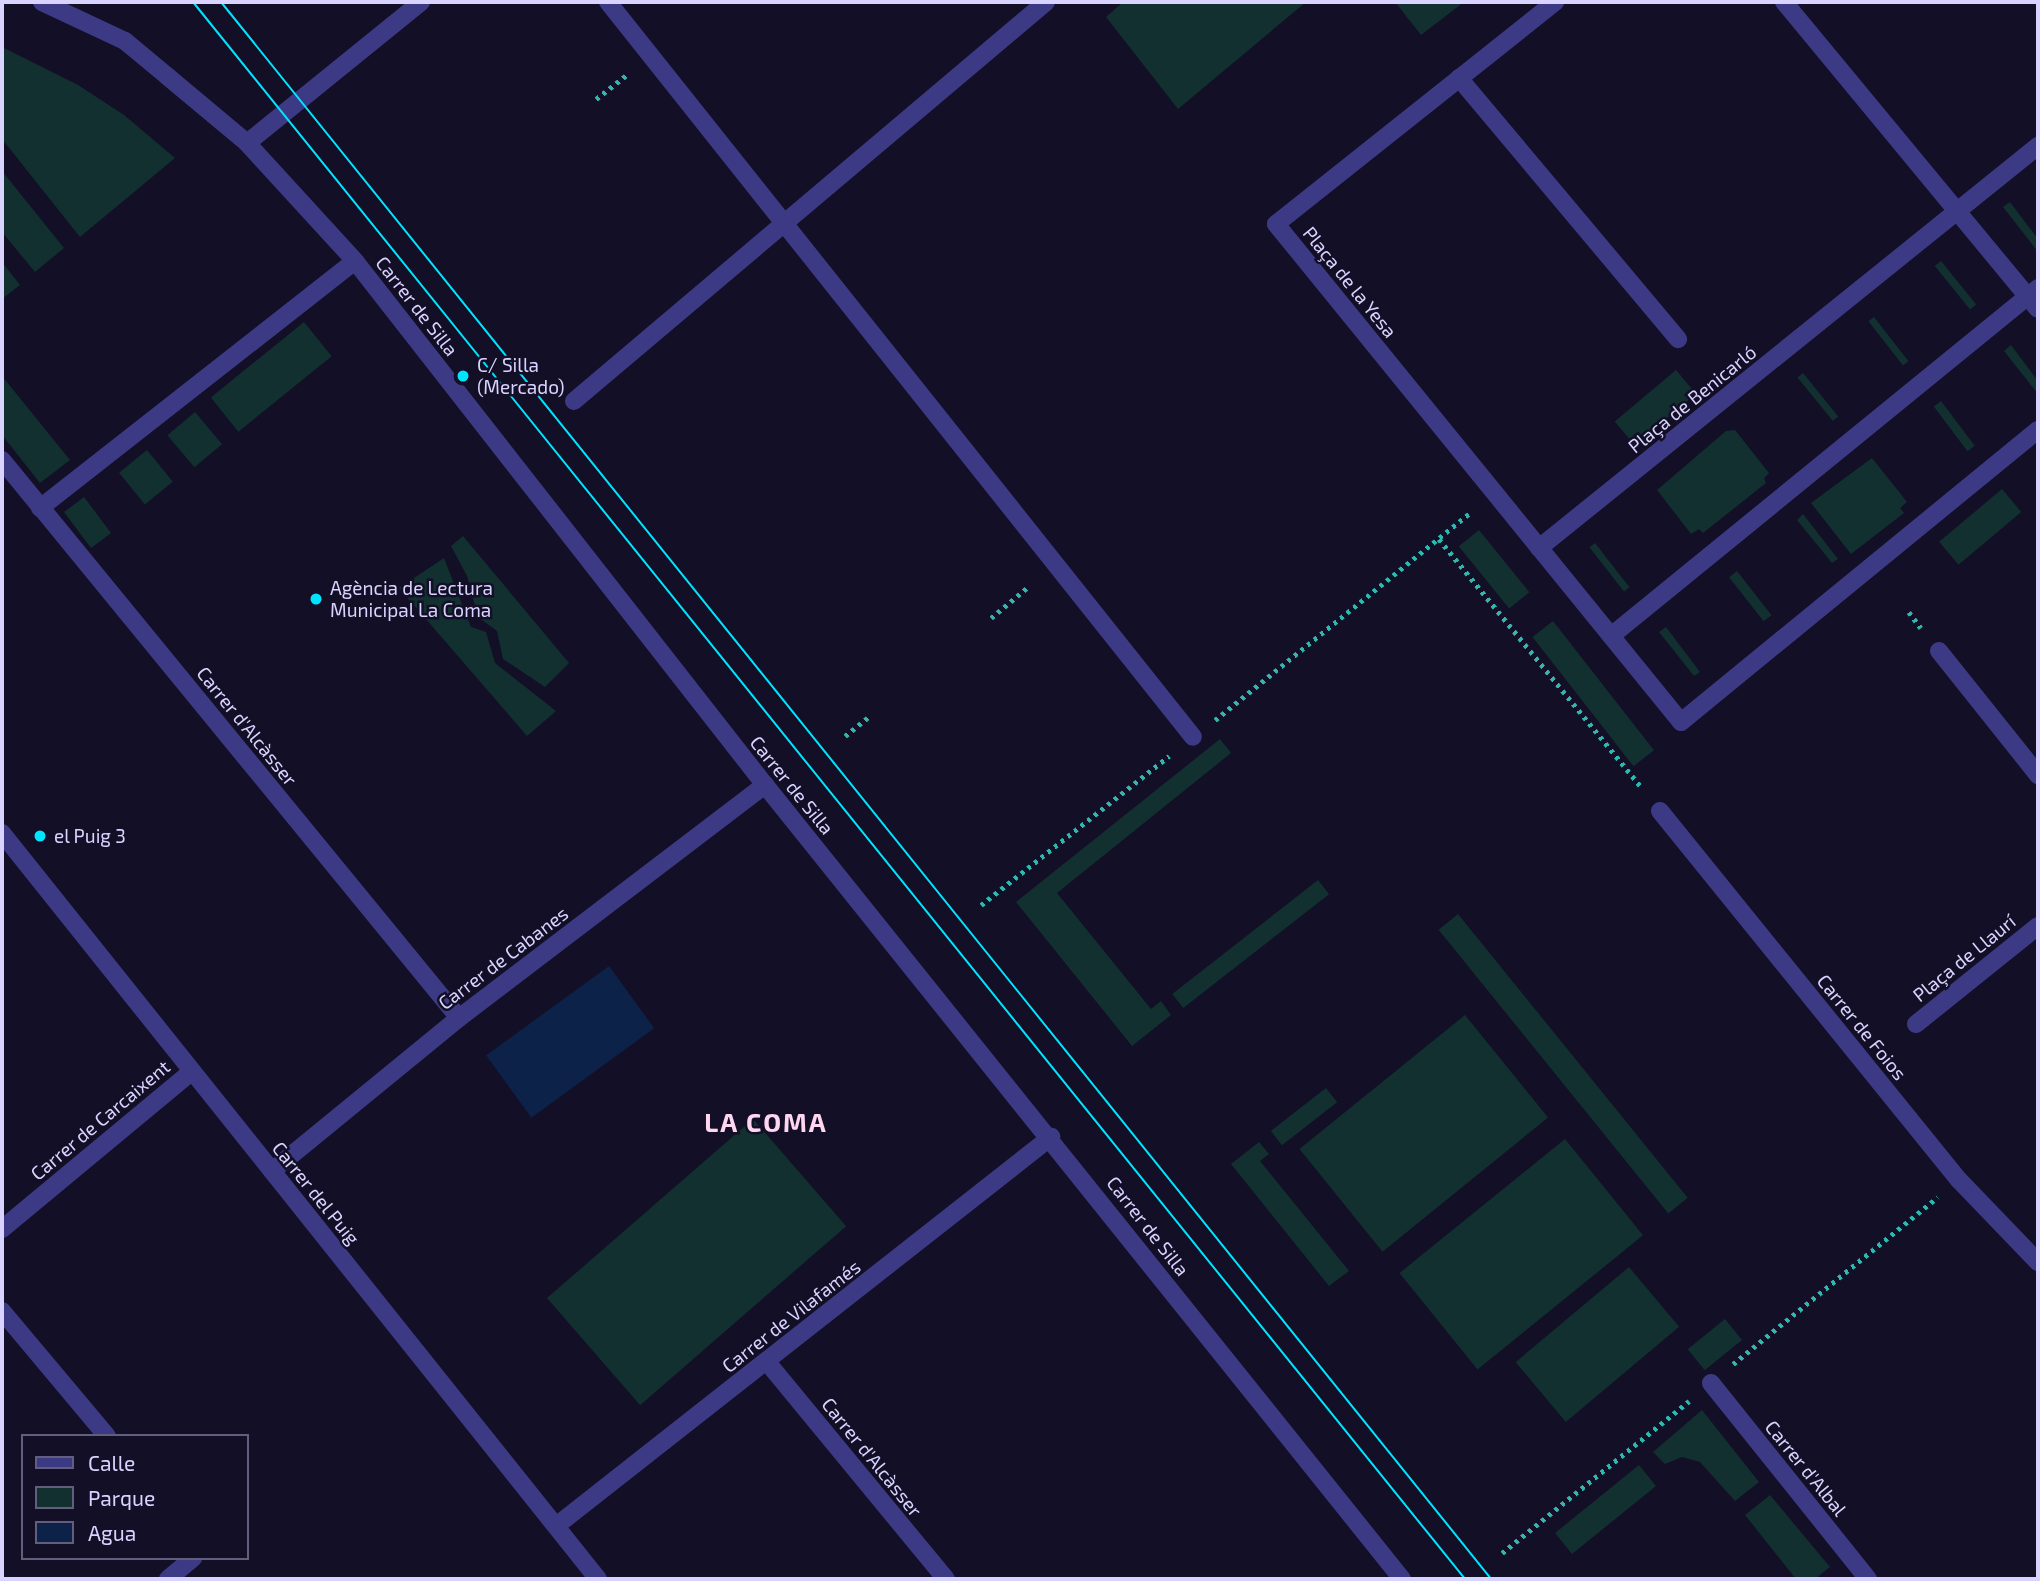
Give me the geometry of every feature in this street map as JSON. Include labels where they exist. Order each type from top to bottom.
[{"type":"street","name":"Carrer de Silla","points":[[42,2],[125,41],[247,143],[355,261],[765,785],[1051,1137],[1402,1579]]},
{"type":"street","points":[[247,143],[421,2]]},
{"type":"street","points":[[608,2],[1193,737]]},
{"type":"street","points":[[574,401],[783,221],[1046,2]]},
{"type":"street","name":"Plaça de la Yesa","points":[[1539,548],[1276,224],[1555,2]]},
{"type":"street","points":[[1611,636],[2035,298],[1958,211],[1784,2]]},
{"type":"street","points":[[1460,78],[1678,338]]},
{"type":"street","name":"Plaça de Benicarló","points":[[1539,548],[2038,146]]},
{"type":"street","points":[[40,508],[355,261]]},
{"type":"street","points":[[1539,548],[1681,722],[2038,430]]},
{"type":"street","name":"Carrer d'Alcàsser","points":[[2,460],[459,1018]]},
{"type":"street","points":[[1939,651],[2038,775]]},
{"type":"street","name":"Carrer de Cabanes","points":[[272,1171],[459,1018],[765,785]]},
{"type":"street","name":"Carrer de Foios","points":[[1660,811],[1959,1180],[2038,1262]]},
{"type":"street","name":"Carrer del Puig","points":[[2,833],[598,1579]]},
{"type":"street","name":"Plaça de Llaurí","points":[[1916,1024],[2038,926]]},
{"type":"street","name":"Carrer de Carcaixent","points":[[2,1229],[192,1071]]},
{"type":"street","name":"Carrer de Vilafamés","points":[[556,1526],[1051,1137]]},
{"type":"street","points":[[5,1321],[105,1434]]},
{"type":"street","name":"Carrer d'Alcàsser","points":[[767,1362],[946,1579]]},
{"type":"street","name":"Carrer d'Albal","points":[[1711,1383],[1868,1579]]},
{"type":"street","points":[[167,1579],[191,1560]]},
{"type":"path","points":[[596,99],[651,55]]},
{"type":"path","points":[[981,905],[1493,493]]},
{"type":"path","points":[[1439,539],[1660,811]]},
{"type":"path","points":[[991,618],[1028,587]]},
{"type":"path","points":[[845,736],[871,715]]},
{"type":"green space","points":[[1123,2],[1306,2],[1178,109],[1106,17]]},
{"type":"green space","points":[[1395,2],[1464,2],[1421,35]]},
{"type":"green space","points":[[2,47],[78,85],[124,115],[175,158],[80,237],[2,139]]},
{"type":"green space","points":[[2,171],[64,248],[35,272],[2,232]]},
{"type":"green space","points":[[2010,202],[2038,239],[2038,252],[2003,207]]},
{"type":"green space","points":[[1941,261],[1976,305],[1970,310],[1935,266]]},
{"type":"green space","points":[[2,262],[20,285],[2,299]]},
{"type":"green space","points":[[1874,317],[1908,361],[1903,365],[1868,321]]},
{"type":"green space","points":[[304,322],[332,356],[238,432],[211,398]]},
{"type":"green space","points":[[2011,345],[2038,381],[2038,394],[2004,351]]},
{"type":"green space","points":[[1676,370],[1696,394],[1635,445],[1615,421]]},
{"type":"green space","points":[[1803,373],[1838,417],[1833,421],[1798,377]]},
{"type":"green space","points":[[2,376],[70,460],[40,483],[2,435]]},
{"type":"green space","points":[[1941,401],[1975,446],[1968,451],[1934,406]]},
{"type":"green space","points":[[195,412],[222,444],[194,467],[167,435]]},
{"type":"green space","points":[[1735,430],[1769,473],[1764,478],[1766,483],[1703,533],[1699,529],[1691,534],[1657,490],[1726,431]]},
{"type":"green space","points":[[147,450],[173,482],[145,505],[119,473]]},
{"type":"green space","points":[[1872,458],[1907,502],[1900,508],[1904,513],[1851,554],[1811,503]]},
{"type":"green space","points":[[2002,489],[2021,512],[1958,565],[1939,542]]},
{"type":"green space","points":[[84,497],[111,533],[91,548],[64,512]]},
{"type":"green space","points":[[1803,514],[1838,559],[1832,563],[1797,520]]},
{"type":"green space","points":[[1479,530],[1529,592],[1509,609],[1459,546]]},
{"type":"green space","points":[[463,536],[569,663],[545,687],[503,659],[497,631],[478,617],[467,576],[451,546]]},
{"type":"green space","points":[[1595,543],[1629,587],[1624,591],[1589,547]]},
{"type":"green space","points":[[444,558],[471,627],[486,632],[495,663],[556,711],[527,736],[399,588]]},
{"type":"green space","points":[[1737,571],[1771,615],[1764,621],[1729,577]]},
{"type":"green space","points":[[1553,621],[1654,750],[1633,766],[1533,637]]},
{"type":"green space","points":[[1666,627],[1700,672],[1694,676],[1659,632]]},
{"type":"green space","points":[[1220,739],[1231,753],[1057,893],[1151,1009],[1161,1001],[1171,1015],[1132,1046],[1016,902]]},
{"type":"green space","points":[[1318,880],[1329,894],[1183,1008],[1172,994]]},
{"type":"green space","points":[[1458,914],[1688,1198],[1668,1213],[1439,930]]},
{"type":"green space","points":[[1465,1015],[1548,1118],[1383,1252],[1299,1149]]},
{"type":"green space","points":[[1326,1088],[1337,1102],[1282,1145],[1271,1131]]},
{"type":"green space","points":[[753,1119],[846,1226],[640,1405],[547,1298]]},
{"type":"green space","points":[[1565,1139],[1643,1235],[1478,1369],[1399,1273]]},
{"type":"green space","points":[[1259,1142],[1269,1154],[1260,1161],[1349,1271],[1329,1286],[1231,1164]]},
{"type":"green space","points":[[1629,1267],[1679,1327],[1566,1422],[1516,1362]]},
{"type":"green space","points":[[1725,1319],[1742,1340],[1705,1370],[1688,1349]]},
{"type":"green space","points":[[1702,1410],[1759,1482],[1735,1501],[1700,1462],[1682,1457],[1665,1464],[1653,1452]]},
{"type":"green space","points":[[1639,1465],[1656,1486],[1572,1554],[1555,1533]]},
{"type":"green space","points":[[1770,1495],[1830,1567],[1815,1579],[1796,1579],[1745,1515]]},
{"type":"water","points":[[609,966],[654,1028],[531,1118],[486,1055]]},
{"type":"tram line","points":[[193,2],[1465,1579]]},
{"type":"tram line","points":[[221,2],[1491,1579]]},
{"type":"place","name":"C/ Silla (Mercado)","points":[[463,376]]},
{"type":"place","name":"Agència de Lectura Municipal La Coma","points":[[316,599]]},
{"type":"place","name":"el Puig 3","points":[[40,836]]},
{"type":"district","name":"LA COMA","points":[[766,1122]]}]
